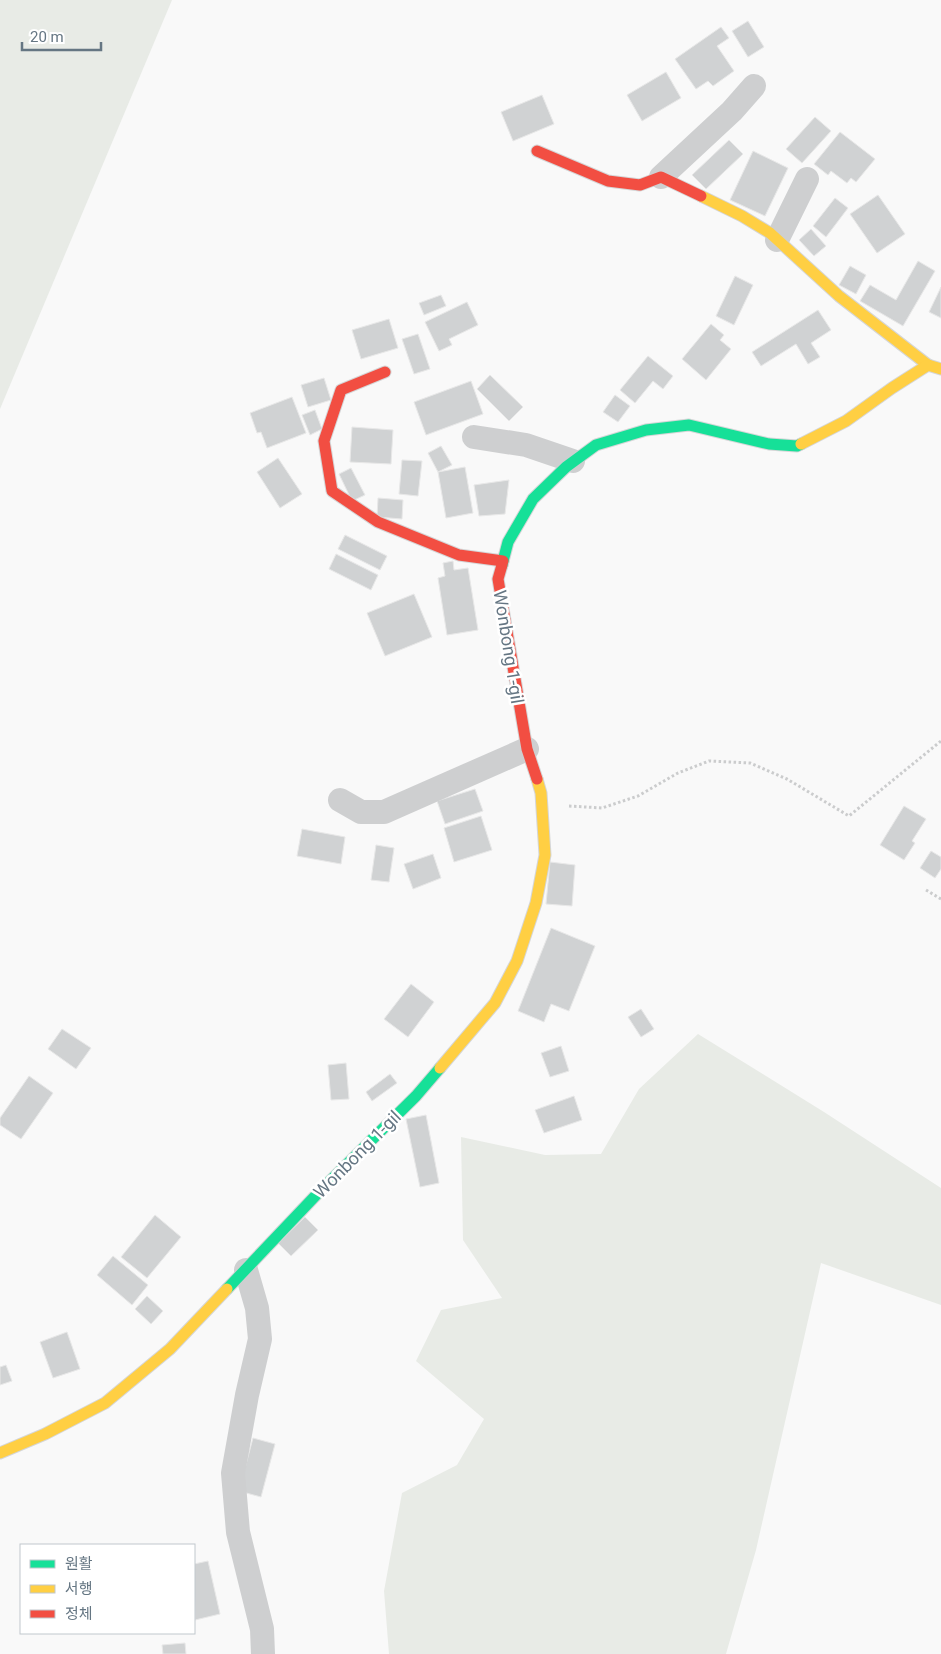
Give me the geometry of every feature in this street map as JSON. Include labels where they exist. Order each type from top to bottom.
[{"type":"street","points":[[537,151],[608,181],[640,185],[661,177],[732,111],[754,86]]},
{"type":"street","points":[[661,177],[742,216],[770,233],[839,296],[928,365],[941,369]]},
{"type":"street","points":[[777,240],[807,178]]},
{"type":"street","name":"Wonbong 1-gil","points":[[0,1453],[45,1434],[105,1403],[170,1349],[319,1192],[416,1096],[495,1003],[517,961],[536,903],[545,855],[541,793],[527,749],[498,579],[508,542],[533,499],[573,461],[596,445],[646,430],[689,424],[769,444],[797,446],[846,422],[892,388],[928,365]]},
{"type":"street","points":[[385,372],[341,390],[324,441],[332,491],[387,526],[459,555],[503,561]]},
{"type":"street","points":[[474,437],[526,445],[573,461]]},
{"type":"street","points":[[340,800],[361,812],[384,812],[527,749]]},
{"type":"street","points":[[246,1270],[258,1308],[260,1339],[232,1473],[238,1532],[262,1629],[263,1654]]},
{"type":"path","points":[[541,805],[602,808],[638,796],[678,773],[709,761],[750,763],[787,779],[848,816],[941,742]]},
{"type":"path","points":[[926,890],[941,899]]},
{"type":"shaded area","points":[[0,0],[172,0],[0,409]]},
{"type":"shaded area","points":[[698,1034],[824,1112],[941,1188],[941,1305],[821,1263],[756,1550],[726,1654],[389,1654],[384,1591],[402,1493],[457,1465],[484,1419],[416,1361],[441,1310],[502,1298],[463,1240],[461,1137],[545,1155],[601,1154],[639,1089]]},
{"type":"building","points":[[748,21],[764,47],[748,57],[732,31]]},
{"type":"building","points":[[721,27],[729,38],[717,46],[734,71],[713,86],[708,81],[696,89],[675,59]]},
{"type":"building","points":[[666,72],[681,98],[642,121],[627,95]]},
{"type":"building","points":[[542,95],[554,124],[513,141],[501,112]]},
{"type":"building","points":[[815,117],[831,131],[802,163],[786,149]]},
{"type":"building","points":[[840,132],[875,159],[856,182],[851,178],[847,183],[831,171],[828,175],[814,164]]},
{"type":"building","points":[[729,140],[743,154],[706,189],[692,175]]},
{"type":"building","points":[[753,151],[788,168],[765,216],[730,200]]},
{"type":"building","points":[[878,195],[905,234],[877,253],[850,214]]},
{"type":"building","points":[[835,198],[848,208],[826,237],[813,226]]},
{"type":"building","points":[[811,229],[826,246],[814,256],[799,240]]},
{"type":"building","points":[[918,261],[935,271],[903,326],[860,301],[870,285],[896,300]]},
{"type":"building","points":[[850,266],[866,275],[856,294],[839,285]]},
{"type":"building","points":[[735,276],[753,285],[734,325],[716,316]]},
{"type":"building","points":[[941,287],[941,318],[929,312]]},
{"type":"building","points":[[441,295],[446,306],[424,315],[419,303]]},
{"type":"building","points":[[467,302],[478,325],[449,339],[452,345],[439,351],[425,322]]},
{"type":"building","points":[[818,310],[831,330],[811,343],[820,357],[808,364],[796,344],[761,366],[752,352]]},
{"type":"building","points":[[389,319],[398,348],[361,359],[352,330]]},
{"type":"building","points":[[711,324],[724,335],[720,340],[731,349],[706,380],[682,359]]},
{"type":"building","points":[[418,334],[430,369],[414,374],[402,339]]},
{"type":"building","points":[[648,356],[673,376],[663,389],[653,381],[635,403],[620,390]]},
{"type":"building","points":[[490,375],[523,407],[509,421],[477,389]]},
{"type":"building","points":[[324,378],[331,400],[308,407],[301,385]]},
{"type":"building","points":[[471,381],[483,414],[426,435],[414,402]]},
{"type":"building","points":[[615,395],[630,406],[618,422],[603,412]]},
{"type":"building","points":[[292,397],[306,433],[267,448],[261,432],[257,433],[250,413]]},
{"type":"building","points":[[315,410],[322,429],[310,435],[302,415]]},
{"type":"building","points":[[352,427],[393,430],[391,464],[350,462]]},
{"type":"building","points":[[441,446],[452,465],[438,472],[428,453]]},
{"type":"building","points":[[278,458],[302,494],[280,508],[257,472]]},
{"type":"building","points":[[402,460],[422,461],[418,496],[399,494]]},
{"type":"building","points":[[465,467],[473,513],[446,518],[438,472]]},
{"type":"building","points":[[351,468],[365,495],[352,501],[339,474]]},
{"type":"building","points":[[509,480],[505,514],[479,516],[474,485]]},
{"type":"building","points":[[378,498],[403,500],[402,519],[377,517]]},
{"type":"building","points":[[345,535],[387,556],[380,570],[338,549]]},
{"type":"building","points":[[336,554],[378,575],[371,590],[329,569]]},
{"type":"building","points":[[453,561],[454,570],[468,568],[478,630],[447,635],[438,578],[445,576],[443,563]]},
{"type":"building","points":[[414,594],[432,637],[385,656],[367,613]]},
{"type":"building","points":[[475,789],[483,811],[445,824],[437,801]]},
{"type":"building","points":[[904,806],[926,819],[912,841],[915,843],[904,860],[880,845]]},
{"type":"building","points":[[481,816],[492,850],[454,862],[444,828]]},
{"type":"building","points":[[302,829],[345,837],[341,864],[297,856]]},
{"type":"building","points":[[376,845],[394,848],[389,882],[371,880]]},
{"type":"building","points":[[931,851],[941,857],[941,869],[935,878],[920,868]]},
{"type":"building","points":[[433,854],[441,878],[413,889],[404,864]]},
{"type":"building","points":[[550,862],[575,865],[572,906],[546,904]]},
{"type":"building","points":[[551,928],[595,946],[569,1011],[551,1004],[544,1022],[518,1011]]},
{"type":"building","points":[[411,984],[434,1002],[408,1037],[384,1019]]},
{"type":"building","points":[[641,1009],[654,1029],[641,1037],[628,1017]]},
{"type":"building","points":[[62,1029],[91,1048],[76,1069],[48,1049]]},
{"type":"building","points":[[561,1046],[569,1071],[550,1077],[541,1053]]},
{"type":"building","points":[[346,1063],[349,1099],[331,1100],[328,1065]]},
{"type":"building","points":[[390,1074],[397,1083],[372,1101],[366,1092]]},
{"type":"building","points":[[29,1076],[53,1093],[21,1139],[0,1125],[0,1118]]},
{"type":"building","points":[[574,1096],[582,1120],[544,1133],[535,1110]]},
{"type":"building","points":[[426,1115],[439,1183],[420,1187],[406,1119]]},
{"type":"building","points":[[155,1215],[181,1237],[147,1278],[121,1257]]},
{"type":"building","points":[[305,1217],[318,1230],[291,1256],[278,1243]]},
{"type":"building","points":[[113,1256],[148,1285],[132,1305],[97,1275]]},
{"type":"building","points":[[147,1296],[163,1311],[151,1324],[135,1309]]},
{"type":"building","points":[[67,1332],[80,1369],[53,1378],[40,1342]]},
{"type":"building","points":[[6,1365],[12,1381],[0,1385],[0,1367]]},
{"type":"building","points":[[253,1438],[275,1444],[261,1497],[239,1491]]},
{"type":"building","points":[[208,1561],[220,1614],[195,1620],[195,1564]]},
{"type":"building","points":[[185,1643],[186,1654],[163,1654],[162,1645]]},
{"type":"traffic: fast","points":[[502,565],[508,542],[533,499],[566,467],[596,445],[646,430],[689,425],[769,444],[797,446],[801,444]]},
{"type":"traffic: fast","points":[[227,1289],[319,1192],[416,1096],[440,1068]]},
{"type":"traffic: slow","points":[[701,196],[742,216],[770,233],[839,296],[928,365]]},
{"type":"traffic: slow","points":[[801,444],[846,421],[928,365],[941,369]]},
{"type":"traffic: slow","points":[[440,1068],[495,1003],[517,961],[536,903],[545,855],[541,793],[537,779]]},
{"type":"traffic: slow","points":[[0,1453],[45,1434],[105,1403],[170,1349],[227,1289]]},
{"type":"traffic: jam","points":[[537,151],[608,181],[640,185],[661,177],[701,196]]},
{"type":"traffic: jam","points":[[385,372],[341,390],[324,441],[332,491],[378,522],[459,555],[503,561]]},
{"type":"traffic: jam","points":[[502,565],[498,579],[527,749],[537,779]]}]
